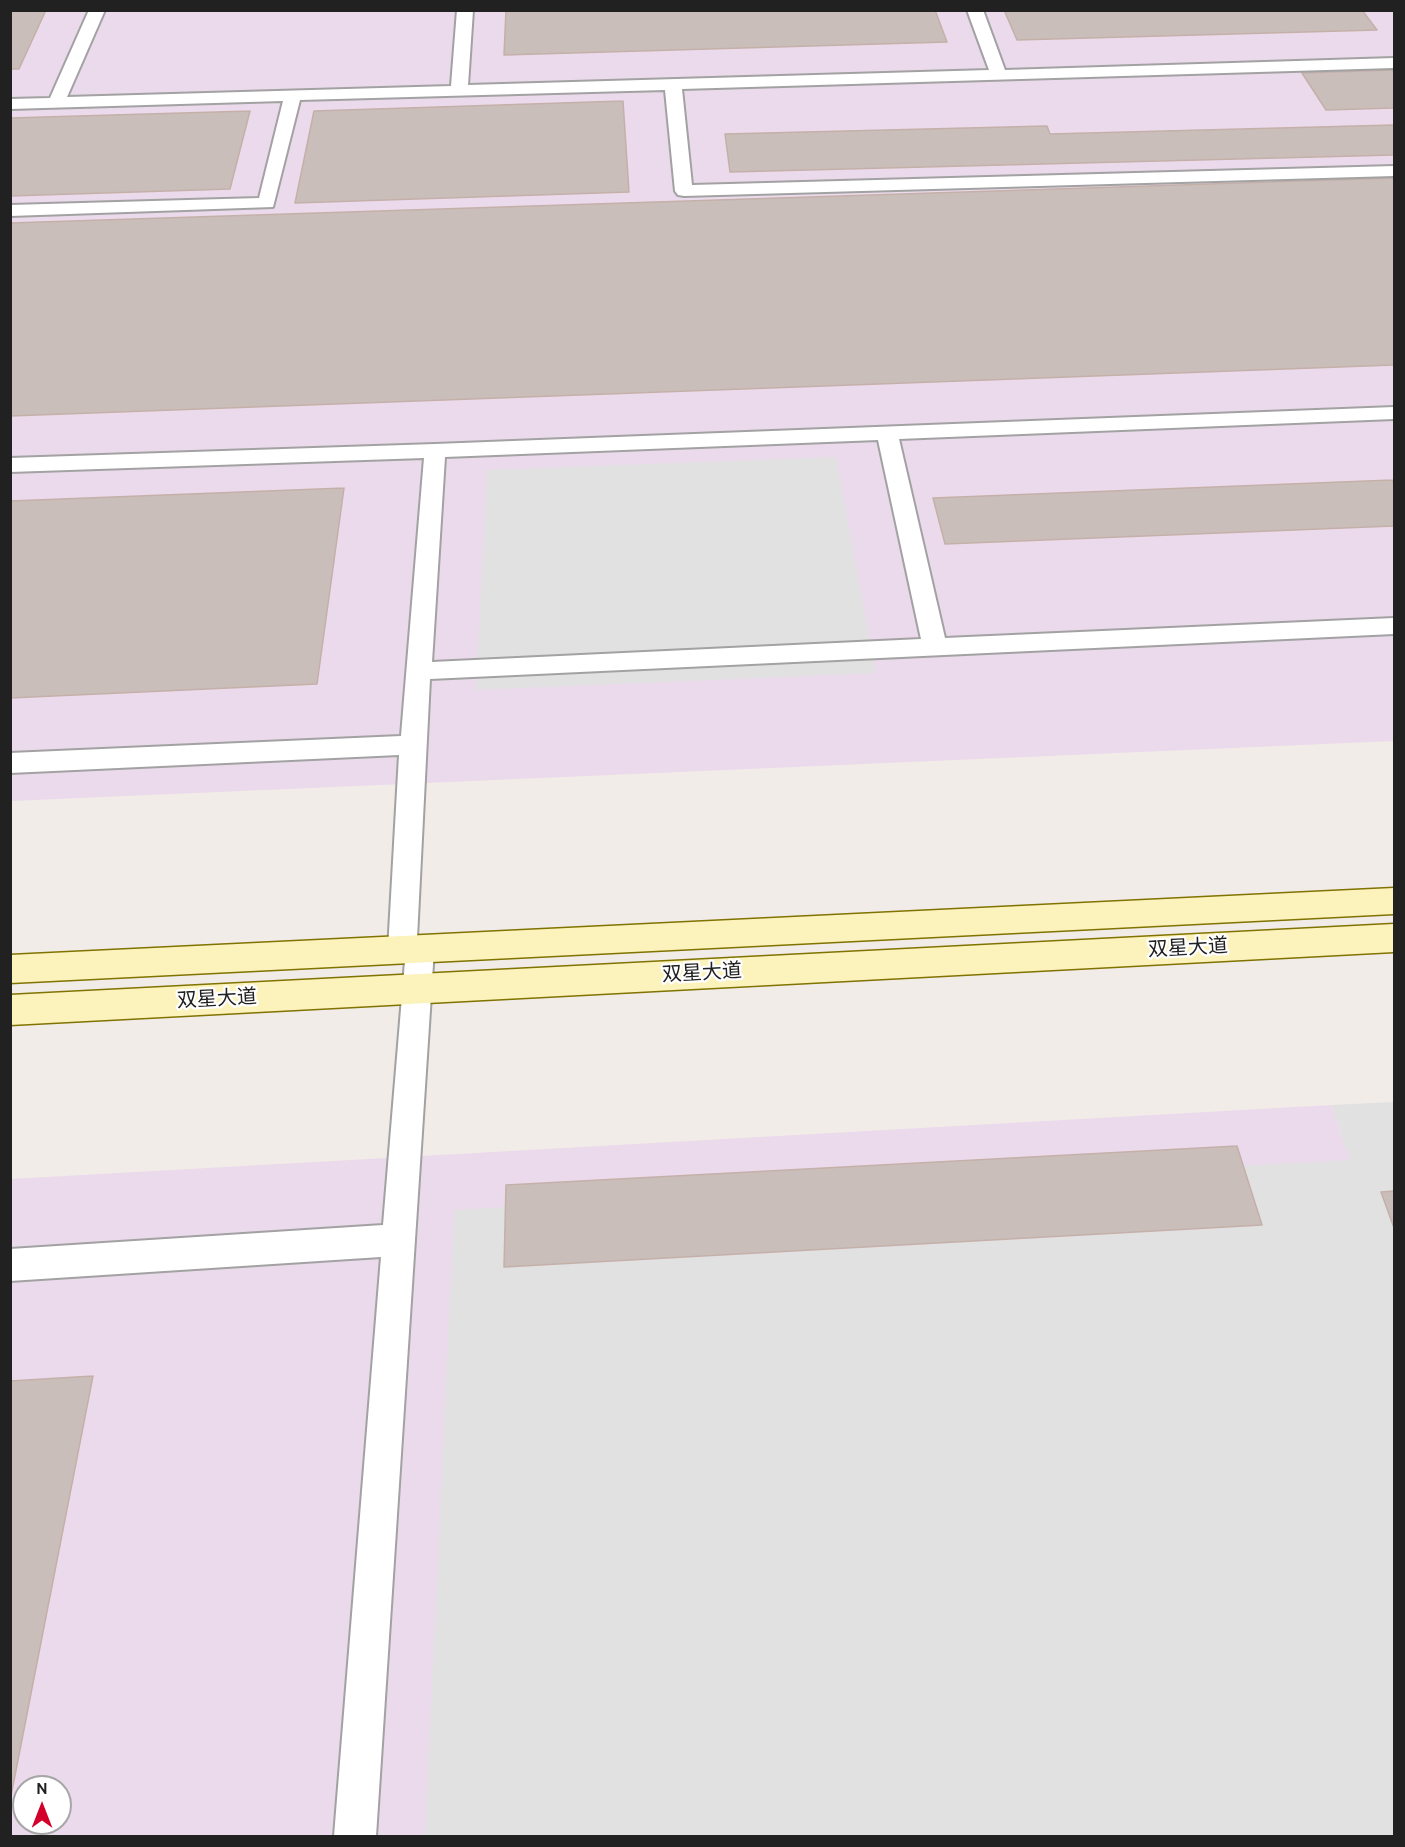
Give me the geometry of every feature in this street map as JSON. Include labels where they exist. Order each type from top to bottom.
[{"type":"street","name":"双星大道","points":[[10,969],[1395,901]]},
{"type":"street","name":"双星大道","points":[[10,1010],[1395,938]]},
{"type":"lane","points":[[57,102],[97,10]]},
{"type":"lane","points":[[459,91],[465,10]]},
{"type":"lane","points":[[975,10],[999,75]]},
{"type":"lane","points":[[10,104],[1395,63]]},
{"type":"lane","points":[[673,84],[684,191],[1395,171]]},
{"type":"lane","points":[[10,211],[267,203],[293,96]]},
{"type":"lane","points":[[10,465],[435,451],[1395,413]]},
{"type":"lane","points":[[887,433],[935,647]]},
{"type":"lane","points":[[355,1836],[417,988],[411,950],[412,745],[435,451]]},
{"type":"lane","points":[[419,671],[1395,626]]},
{"type":"lane","points":[[10,763],[412,745]]},
{"type":"lane","points":[[10,1265],[398,1240]]},
{"type":"shaded area","points":[[10,11],[1394,11],[1394,741],[11,801]]},
{"type":"shaded area","points":[[836,457],[876,673],[476,690],[487,470]]},
{"type":"shaded area","points":[[1394,1102],[1394,1836],[425,1836],[454,1210],[1350,1160],[1331,1105]]},
{"type":"shaded area","points":[[1331,1105],[1394,1285],[1394,1836],[11,1836],[11,1179]]},
{"type":"building","points":[[10,10],[46,10],[19,69],[10,69]]},
{"type":"building","points":[[506,10],[935,10],[947,42],[504,55]]},
{"type":"building","points":[[1004,10],[1362,10],[1377,30],[1017,40]]},
{"type":"building","points":[[1394,70],[1394,108],[1326,110],[1302,73]]},
{"type":"building","points":[[623,101],[629,192],[295,203],[314,111]]},
{"type":"building","points":[[250,111],[230,189],[10,196],[10,118]]},
{"type":"building","points":[[1394,125],[1394,155],[730,172],[725,134],[1047,126],[1050,134]]},
{"type":"building","points":[[1394,178],[1394,365],[10,416],[10,223]]},
{"type":"building","points":[[1392,480],[1394,484],[1394,526],[945,544],[933,498]]},
{"type":"building","points":[[344,488],[317,684],[10,698],[10,501]]},
{"type":"building","points":[[1237,1146],[1262,1225],[504,1267],[506,1185]]},
{"type":"building","points":[[1394,1191],[1394,1228],[1381,1192]]},
{"type":"building","points":[[93,1376],[15,1775],[12,1775],[10,1801],[10,1381]]}]
